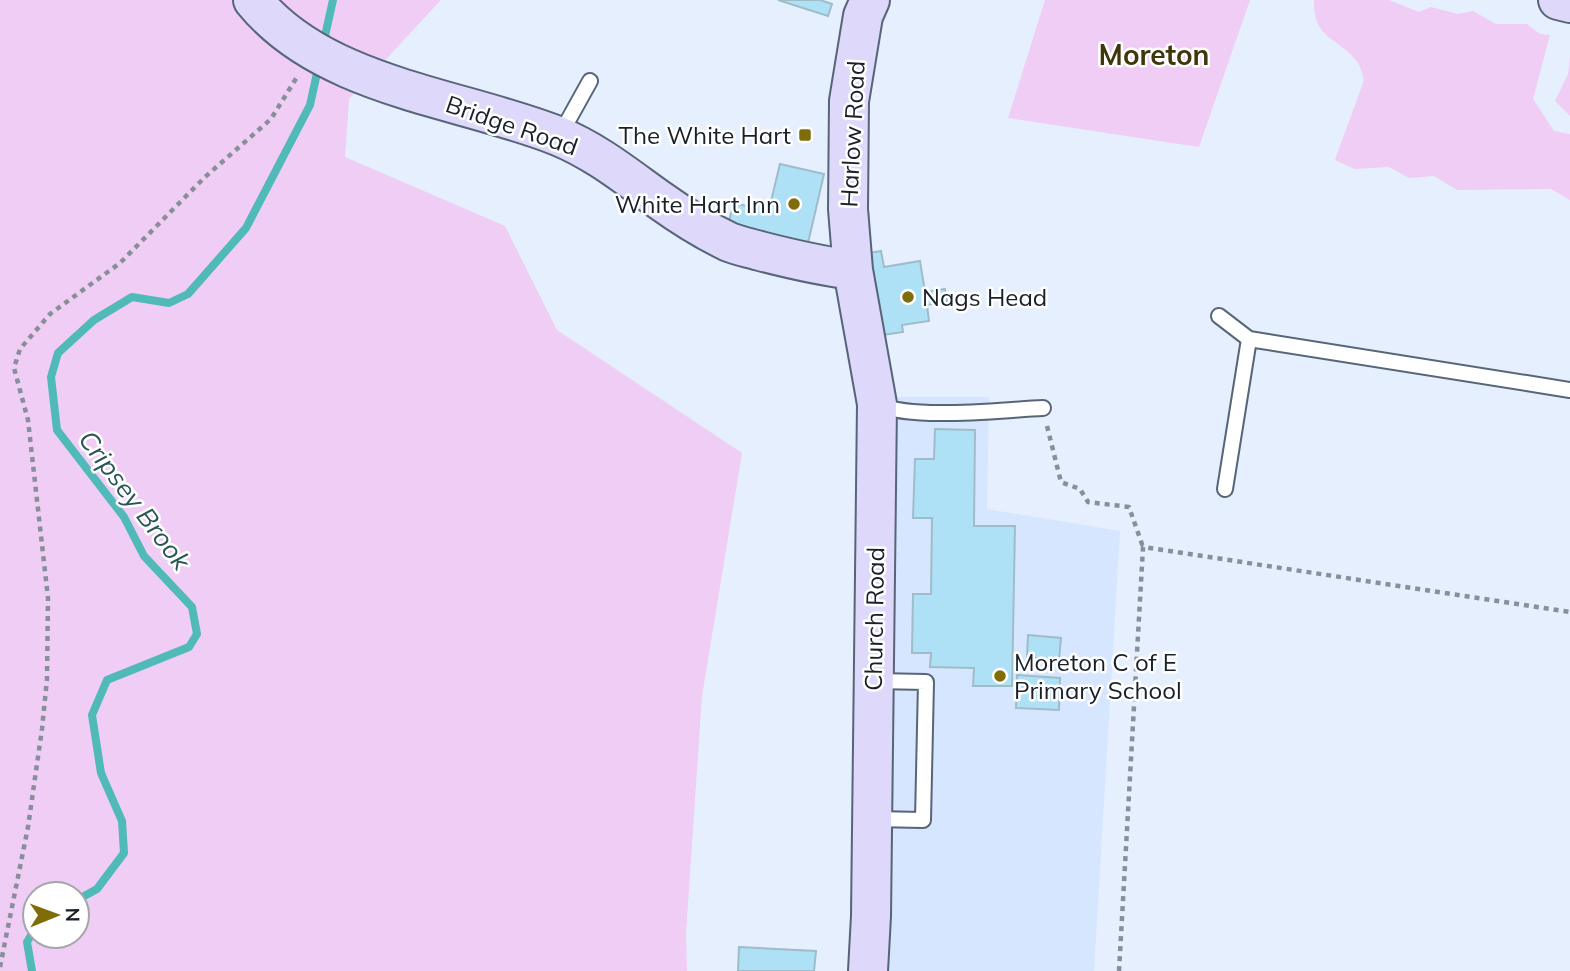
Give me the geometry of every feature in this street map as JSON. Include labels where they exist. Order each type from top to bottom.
[{"type":"street","name":"Bridge Road","points":[[253,0],[268,18],[291,37],[353,69],[426,97],[559,136],[608,161],[663,202],[730,242],[813,265],[853,270]]},
{"type":"street","name":"Harlow Road","points":[[853,270],[848,209],[849,101],[863,16],[870,0]]},
{"type":"street","points":[[1558,0],[1570,3]]},
{"type":"street","name":"Church Road","points":[[853,270],[877,404],[867,971]]},
{"type":"lane","points":[[559,136],[590,81]]},
{"type":"lane","points":[[1219,316],[1249,339],[1570,390]]},
{"type":"lane","points":[[1225,489],[1249,339]]},
{"type":"lane","points":[[877,404],[894,411],[967,412],[1043,408]]},
{"type":"lane","points":[[871,818],[923,820],[926,682],[873,681]]},
{"type":"path","points":[[0,967],[28,827],[47,679],[48,598],[29,421],[14,368],[20,349],[50,314],[120,263],[205,177],[271,119],[302,70],[291,37]]},
{"type":"path","points":[[1043,408],[1061,482],[1080,489],[1088,502],[1129,507],[1143,547],[1119,971]]},
{"type":"path","points":[[1143,547],[1570,612]]},
{"type":"shaded area","points":[[0,0],[441,0],[349,99],[345,157],[505,226],[557,330],[742,453],[702,696],[686,933],[687,971],[0,971]]},
{"type":"shaded area","points":[[1045,0],[1250,0],[1199,147],[1008,118]]},
{"type":"shaded area","points":[[1314,0],[1389,0],[1419,12],[1431,7],[1458,14],[1473,11],[1496,24],[1527,24],[1540,34],[1550,35],[1533,99],[1554,131],[1570,134],[1570,200],[1551,189],[1457,190],[1434,176],[1409,178],[1389,167],[1355,169],[1335,160],[1364,80],[1357,61],[1321,29],[1317,22]]},
{"type":"shaded area","points":[[1570,57],[1570,116],[1555,101],[1568,74]]},
{"type":"shaded area","name":"Moreton C of E Primary School","points":[[896,397],[989,397],[987,509],[1120,531],[1094,971],[875,971],[886,821]]},
{"type":"building","points":[[778,0],[820,0],[832,4],[828,16]]},
{"type":"building","name":"White Hart Inn","points":[[780,164],[824,174],[808,243],[728,224],[734,203],[755,208],[757,202],[770,205]]},
{"type":"building","name":"Nags Head","points":[[881,251],[884,267],[920,261],[925,292],[945,289],[947,302],[927,305],[929,321],[902,325],[903,332],[876,336],[863,254]]},
{"type":"building","points":[[935,429],[975,430],[974,526],[1015,526],[1012,686],[973,686],[974,668],[930,667],[931,653],[912,653],[913,594],[931,594],[932,518],[913,518],[915,459],[934,459]]},
{"type":"building","points":[[1028,635],[1061,638],[1059,660],[1027,657]]},
{"type":"building","points":[[1017,675],[1060,678],[1059,710],[1016,708]]},
{"type":"building","points":[[739,947],[816,951],[814,971],[738,971]]},
{"type":"waterway","name":"Cripsey Brook","points":[[323,45],[333,0]]},
{"type":"waterway","name":"Cripsey Brook","points":[[91,892],[97,889],[124,853],[122,821],[101,773],[92,715],[107,680],[189,647],[197,634],[192,607],[144,556],[124,517],[57,430],[51,377],[58,353],[94,320],[132,297],[169,303],[188,294],[246,228],[310,105],[319,64]]},
{"type":"waterway","name":"Cripsey Brook","points":[[28,950],[32,971]]},
{"type":"place","name":"The White Hart","points":[[805,135]]},
{"type":"place","name":"White Hart Inn","points":[[794,204]]},
{"type":"place","name":"Nags Head","points":[[908,297]]},
{"type":"place","name":"Moreton C of E Primary School","points":[[1000,676]]},
{"type":"district","name":"Moreton","points":[[1154,54]]}]
